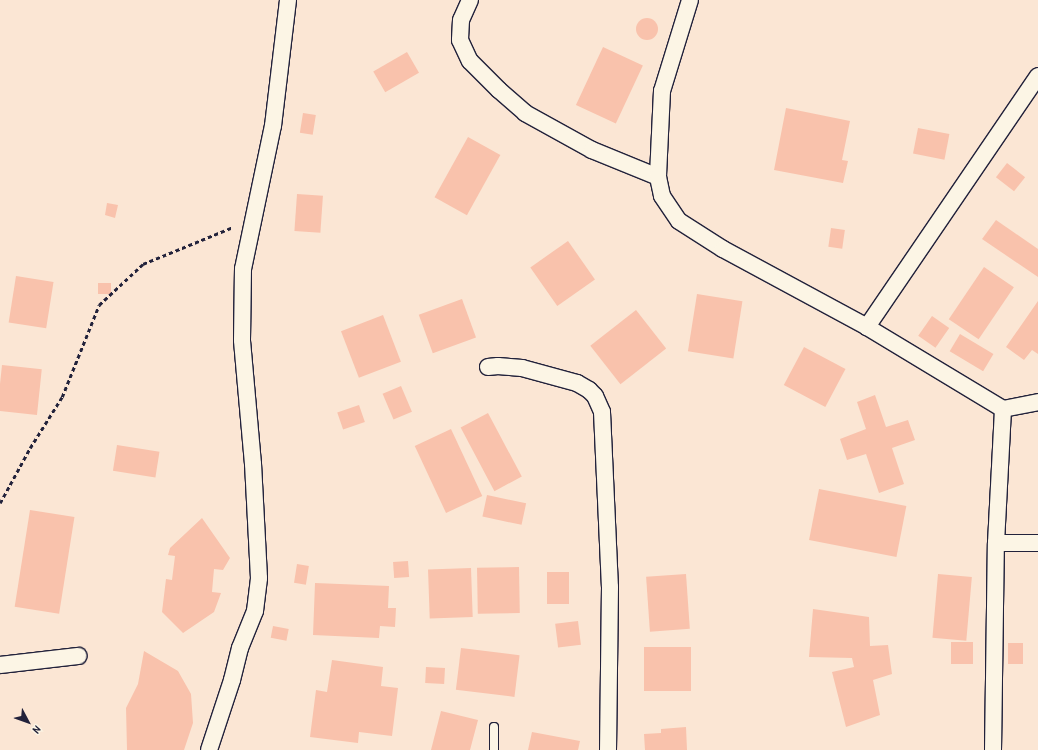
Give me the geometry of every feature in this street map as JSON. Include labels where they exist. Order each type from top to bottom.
[{"type":"street","points":[[209,750],[232,680],[240,648],[255,611],[259,578],[253,464],[242,340],[243,269],[273,126],[288,0]]},
{"type":"street","points":[[470,0],[461,20],[460,40],[470,61],[499,90],[525,113],[592,150],[658,177]]},
{"type":"street","points":[[690,0],[662,91],[658,177],[662,196],[679,221],[723,249],[867,327],[1003,409],[1038,402]]},
{"type":"street","points":[[867,327],[1038,76]]},
{"type":"street","points":[[488,367],[498,366],[522,368],[577,383],[589,390],[595,396],[602,412],[610,588],[608,750]]},
{"type":"street","points":[[993,750],[996,543],[1003,409]]},
{"type":"street","points":[[996,543],[1038,543]]},
{"type":"street","points":[[0,665],[78,656]]},
{"type":"lane","points":[[494,727],[494,750]]},
{"type":"path","points":[[0,503],[30,448],[62,397],[99,305],[143,264],[254,218]]},
{"type":"building","points":[[647,18],[655,21],[658,29],[655,37],[647,40],[639,37],[636,29],[639,21]]},
{"type":"building","points":[[603,47],[643,66],[616,124],[576,105]]},
{"type":"building","points":[[407,52],[419,73],[385,92],[373,72]]},
{"type":"building","points":[[786,108],[850,121],[842,160],[848,161],[843,183],[774,170]]},
{"type":"building","points":[[303,113],[316,115],[313,135],[300,133]]},
{"type":"building","points":[[918,128],[949,134],[944,160],[913,154]]},
{"type":"building","points":[[468,137],[500,155],[467,215],[435,197]]},
{"type":"building","points":[[1007,163],[1025,177],[1014,191],[996,177]]},
{"type":"building","points":[[297,194],[323,196],[320,233],[294,231]]},
{"type":"building","points":[[107,203],[118,205],[115,218],[105,215]]},
{"type":"building","points":[[996,220],[1038,249],[1038,277],[982,239]]},
{"type":"building","points":[[831,228],[845,230],[842,249],[828,247]]},
{"type":"building","points":[[568,241],[595,280],[557,306],[530,267]]},
{"type":"building","points":[[984,267],[1014,287],[979,339],[949,319]]},
{"type":"building","points":[[16,276],[54,282],[46,328],[9,322]]},
{"type":"building","points":[[98,283],[111,283],[111,294],[98,294]]},
{"type":"building","points":[[697,294],[742,301],[733,358],[688,351]]},
{"type":"building","points":[[462,299],[476,338],[433,353],[419,315]]},
{"type":"building","points":[[1038,301],[1038,354],[1032,350],[1024,360],[1006,347]]},
{"type":"building","points":[[636,310],[666,349],[620,384],[590,346]]},
{"type":"building","points":[[383,315],[401,362],[359,378],[341,331]]},
{"type":"building","points":[[932,316],[949,328],[935,348],[918,336]]},
{"type":"building","points":[[960,334],[993,354],[983,371],[950,351]]},
{"type":"building","points":[[804,347],[845,369],[825,407],[784,385]]},
{"type":"building","points":[[2,365],[42,369],[37,415],[0,411]]},
{"type":"building","points":[[401,386],[412,412],[394,420],[383,394]]},
{"type":"building","points":[[875,395],[886,427],[908,420],[915,440],[892,448],[904,484],[879,493],[866,454],[847,460],[840,439],[866,429],[857,402]]},
{"type":"building","points":[[359,405],[365,422],[343,430],[337,412]]},
{"type":"building","points":[[488,413],[522,477],[494,491],[461,428]]},
{"type":"building","points":[[451,429],[482,496],[446,513],[415,446]]},
{"type":"building","points":[[117,445],[159,452],[155,477],[113,471]]},
{"type":"building","points":[[819,489],[906,506],[896,557],[809,540]]},
{"type":"building","points":[[487,495],[526,503],[522,525],[482,517]]},
{"type":"building","points":[[30,510],[74,517],[59,614],[15,607]]},
{"type":"building","points":[[202,518],[230,558],[223,570],[214,569],[212,592],[221,593],[214,612],[183,633],[162,612],[166,579],[172,580],[175,556],[168,555],[170,548]]},
{"type":"building","points":[[408,561],[409,577],[394,578],[393,562]]},
{"type":"building","points":[[297,564],[309,566],[306,585],[294,583]]},
{"type":"building","points":[[519,567],[520,613],[478,614],[477,568]]},
{"type":"building","points":[[471,568],[473,617],[430,618],[428,570]]},
{"type":"building","points":[[547,572],[569,572],[569,604],[547,604]]},
{"type":"building","points":[[686,574],[690,629],[650,632],[646,577]]},
{"type":"building","points":[[938,574],[972,577],[966,641],[932,638]]},
{"type":"building","points":[[315,583],[389,586],[388,608],[396,608],[395,627],[380,626],[379,638],[313,635]]},
{"type":"building","points":[[813,609],[869,617],[870,646],[888,645],[892,674],[873,680],[880,715],[846,727],[832,672],[854,667],[852,658],[809,657]]},
{"type":"building","points":[[578,621],[581,645],[558,648],[555,624]]},
{"type":"building","points":[[273,626],[289,629],[286,641],[271,638]]},
{"type":"building","points":[[951,642],[973,642],[973,664],[951,664]]},
{"type":"building","points":[[1008,643],[1023,643],[1023,664],[1008,664]]},
{"type":"building","points":[[644,647],[691,647],[691,691],[644,691]]},
{"type":"building","points":[[461,648],[520,655],[514,697],[456,690]]},
{"type":"building","points":[[144,651],[178,671],[191,694],[193,723],[184,750],[127,750],[126,708],[138,684]]},
{"type":"building","points":[[332,660],[383,667],[381,686],[398,688],[392,736],[359,732],[358,743],[310,737],[316,690],[327,692]]},
{"type":"building","points":[[426,667],[445,668],[444,684],[425,683]]},
{"type":"building","points":[[441,711],[478,720],[470,750],[431,750]]},
{"type":"building","points":[[686,727],[687,750],[645,750],[644,734],[661,733],[661,729]]},
{"type":"building","points":[[532,732],[580,741],[578,750],[528,750]]}]
